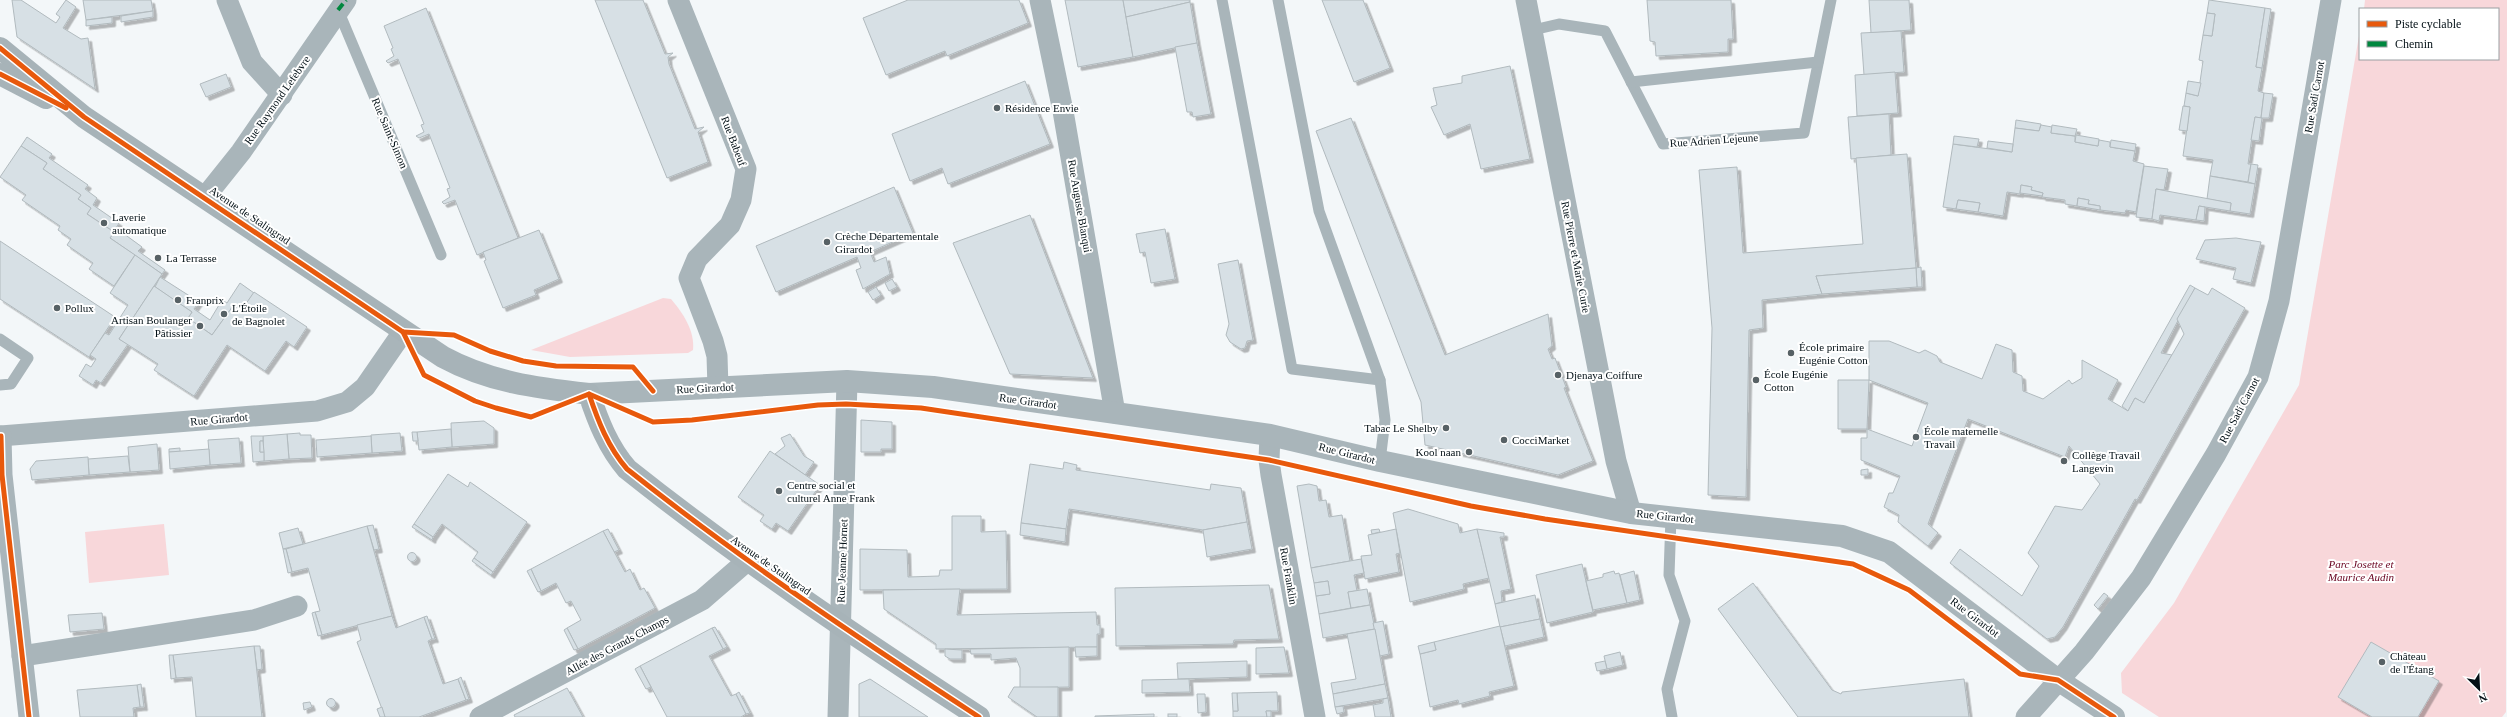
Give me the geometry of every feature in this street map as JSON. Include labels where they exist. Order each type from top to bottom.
[{"type":"main road","name":"Avenue de Stalingrad","points":[[0,48],[84,117],[205,197],[403,332],[462,367],[483,375],[533,387],[589,394],[601,429],[618,459],[627,469],[747,561],[840,626],[979,717]]},
{"type":"main road","name":"Avenue de Stalingrad","points":[[0,74],[84,117]]},
{"type":"street","points":[[227,0],[252,62],[282,95]]},
{"type":"street","name":"Rue Babeuf","points":[[678,0],[746,169],[741,200],[730,225],[697,259],[690,278],[713,341],[716,356],[718,388]]},
{"type":"street","name":"Rue Auguste Blanqui","points":[[1040,0],[1065,119],[1115,413]]},
{"type":"street","name":"Rue Pierre et Marie Curie","points":[[1526,0],[1616,461],[1631,513]]},
{"type":"street","name":"Rue Sadi Carnot","points":[[2026,717],[2084,652],[2141,578],[2216,454],[2258,377],[2279,301],[2331,0]]},
{"type":"street","name":"Rue Raymond Lefebvre","points":[[205,197],[241,152],[282,95],[342,5]]},
{"type":"street","name":"Rue Girardot","points":[[0,436],[317,411],[347,402],[365,387],[403,332]]},
{"type":"street","name":"Rue Girardot","points":[[589,394],[847,381],[933,387],[1270,436],[1380,461],[1631,513],[1842,536],[1889,552],[2058,680],[2114,717]]},
{"type":"street","name":"Rue Jeanne Hornet","points":[[838,717],[847,381]]},
{"type":"street","points":[[0,436],[2,475],[29,717]]},
{"type":"street","name":"Rue Franklin","points":[[1270,436],[1269,460],[1271,475],[1315,717]]},
{"type":"street","name":"Allée des Grands Champs","points":[[480,717],[702,600],[747,561]]},
{"type":"street","points":[[22,656],[254,620],[297,606]]},
{"type":"lane","points":[[1222,0],[1292,370],[1380,380]]},
{"type":"lane","points":[[1278,0],[1319,211],[1380,380],[1385,420],[1380,461]]},
{"type":"lane","name":"Rue Adrien Lejeune","points":[[1533,30],[1559,24],[1605,31],[1663,144],[1804,133],[1831,0]]},
{"type":"lane","name":"Rue Saint-Simon","points":[[342,5],[441,255]]},
{"type":"lane","points":[[1631,82],[1818,62]]},
{"type":"lane","points":[[0,339],[28,358],[12,384],[0,385]]},
{"type":"lane","points":[[1671,517],[1669,575],[1685,621],[1666,689],[1672,717]]},
{"type":"green space","name":"Parc Josette et Maurice Audin","points":[[2365,0],[2507,0],[2506,712],[2502,717],[2159,717],[2122,693],[2121,673],[2174,603],[2299,385],[2359,36],[2359,60],[2499,60],[2499,8],[2364,8]]},
{"type":"green space","points":[[663,298],[671,299],[680,310],[690,329],[693,350],[688,353],[570,357],[531,350]]},
{"type":"green space","points":[[164,524],[169,575],[89,583],[85,532]]},
{"type":"building","points":[[12,0],[21,0],[56,23],[60,17],[56,14],[66,0],[76,7],[63,28],[81,39],[88,38],[95,89],[17,37]]},
{"type":"building","points":[[83,0],[151,0],[153,11],[86,20]]},
{"type":"building","points":[[595,0],[643,0],[665,54],[673,53],[668,57],[669,64],[695,129],[704,127],[698,132],[708,162],[667,178]]},
{"type":"building","points":[[908,0],[1019,0],[1028,23],[947,56],[945,51],[886,75],[863,18]]},
{"type":"building","points":[[1065,0],[1123,0],[1133,57],[1078,67]]},
{"type":"building","points":[[1123,0],[1190,0],[1190,2],[1126,17]]},
{"type":"building","points":[[1322,0],[1363,0],[1390,68],[1354,82]]},
{"type":"building","points":[[1647,0],[1731,0],[1733,39],[1728,39],[1728,52],[1656,56],[1655,42],[1650,41]]},
{"type":"building","points":[[1869,0],[1909,0],[1911,30],[1871,33]]},
{"type":"building","points":[[2209,0],[2265,8],[2256,67],[2262,68],[2258,91],[2264,93],[2261,118],[2255,117],[2248,164],[2251,164],[2248,182],[2210,176],[2213,160],[2183,156],[2190,107],[2184,106],[2186,93],[2198,96],[2203,61],[2199,60],[2203,35],[2212,36],[2215,14],[2207,13]]},
{"type":"building","points":[[1190,2],[1197,43],[1133,57],[1126,17]]},
{"type":"building","points":[[426,8],[518,238],[477,255],[455,200],[444,204],[442,202],[450,197],[447,189],[450,188],[429,134],[419,138],[416,136],[424,132],[421,125],[424,124],[398,59],[388,63],[386,61],[394,56],[391,49],[393,48],[384,26]]},
{"type":"building","points":[[2265,8],[2271,9],[2262,68],[2256,67]]},
{"type":"building","points":[[153,11],[153,17],[121,22],[121,16]]},
{"type":"building","points":[[2207,13],[2215,14],[2212,36],[2203,35]]},
{"type":"building","points":[[112,17],[112,23],[86,26],[86,20]]},
{"type":"building","points":[[1901,31],[1904,72],[1864,75],[1861,33]]},
{"type":"building","points":[[1197,43],[1211,114],[1193,117],[1192,112],[1187,112],[1175,47]]},
{"type":"building","points":[[1510,66],[1530,159],[1481,169],[1470,124],[1444,135],[1431,107],[1437,105],[1433,88],[1462,83],[1462,76]]},
{"type":"building","points":[[1895,72],[1898,113],[1857,116],[1855,75]]},
{"type":"building","points":[[226,74],[231,87],[206,97],[200,84]]},
{"type":"building","name":"Résidence Envie","points":[[1025,81],[1050,144],[948,184],[942,168],[910,181],[892,134]]},
{"type":"building","points":[[2188,81],[2201,83],[2198,96],[2186,93]]},
{"type":"building","points":[[2264,93],[2273,94],[2269,118],[2261,118]]},
{"type":"building","points":[[2183,106],[2190,107],[2187,131],[2179,130]]},
{"type":"building","points":[[1889,114],[1891,155],[1851,159],[1848,117]]},
{"type":"building","points":[[2255,117],[2262,118],[2259,141],[2251,140]]},
{"type":"building","points":[[1351,118],[1445,355],[1548,314],[1552,346],[1548,349],[1552,359],[1555,358],[1566,387],[1564,388],[1593,461],[1558,475],[1425,445],[1421,402],[1316,131]]},
{"type":"building","points":[[2016,120],[2041,124],[2039,131],[2015,128]]},
{"type":"building","points":[[2041,125],[2052,127],[2051,133],[2075,136],[2075,142],[2098,146],[2099,140],[2110,142],[2110,147],[2135,151],[2133,161],[2144,164],[2136,212],[2126,210],[2125,213],[2100,210],[2100,206],[2088,204],[2089,200],[2078,198],[2077,206],[2065,204],[2065,200],[2042,197],[2043,193],[2031,190],[2032,187],[2021,185],[2020,194],[2007,192],[2003,216],[1978,212],[1980,203],[1958,200],[1956,209],[1943,207],[1953,144],[2012,152],[2015,128],[2039,131]]},
{"type":"building","points":[[2052,125],[2077,129],[2075,136],[2051,133]]},
{"type":"building","points":[[2076,135],[2099,139],[2098,146],[2075,142]]},
{"type":"building","points":[[1954,136],[1979,139],[1977,147],[1953,144]]},
{"type":"building","points":[[27,137],[52,154],[49,158],[88,185],[85,189],[97,198],[93,205],[119,223],[116,228],[142,247],[138,251],[165,270],[162,274],[110,238],[114,232],[87,214],[91,208],[78,199],[81,195],[43,169],[47,163],[21,146]]},
{"type":"building","points":[[2111,140],[2136,144],[2135,151],[2110,147]]},
{"type":"building","points":[[1988,141],[2013,144],[2012,152],[1987,148]]},
{"type":"building","points":[[21,146],[47,163],[43,169],[81,195],[78,199],[91,208],[87,214],[114,232],[110,238],[135,255],[114,286],[89,269],[93,263],[67,245],[71,239],[58,230],[60,226],[22,200],[26,195],[0,177]]},
{"type":"building","points":[[1907,154],[1916,268],[1816,276],[1822,294],[1762,300],[1763,328],[1749,330],[1746,497],[1708,495],[1712,328],[1699,170],[1737,167],[1743,253],[1863,244],[1856,158]]},
{"type":"building","points":[[2251,164],[2258,165],[2255,184],[2248,182]]},
{"type":"building","points":[[2144,166],[2168,169],[2164,190],[2156,189],[2152,219],[2136,217]]},
{"type":"building","points":[[2210,176],[2255,184],[2250,214],[2230,211],[2231,203],[2207,199]]},
{"type":"building","points":[[2021,185],[2032,187],[2031,190],[2043,193],[2042,196],[2020,193]]},
{"type":"building","points":[[894,187],[913,233],[870,252],[874,262],[886,257],[890,274],[863,289],[856,270],[861,268],[857,257],[776,292],[756,246]]},
{"type":"building","points":[[2156,189],[2231,203],[2230,211],[2199,206],[2196,220],[2160,215],[2159,221],[2152,219]]},
{"type":"building","points":[[2078,198],[2089,200],[2088,204],[2100,206],[2100,210],[2077,206]]},
{"type":"building","points":[[1958,200],[1980,203],[1978,212],[1956,209]]},
{"type":"building","points":[[2199,206],[2205,207],[2204,221],[2196,220]]},
{"type":"building","points":[[1030,215],[1093,378],[1010,374],[953,243]]},
{"type":"building","points":[[1165,229],[1175,279],[1151,283],[1145,252],[1140,253],[1136,234]]},
{"type":"building","points":[[539,230],[559,279],[534,290],[536,295],[503,308],[484,261],[486,260],[483,252]]},
{"type":"building","points":[[2236,238],[2261,242],[2251,283],[2233,279],[2236,268],[2196,259],[2205,240]]},
{"type":"building","name":"Pollux","points":[[0,241],[115,317],[89,357],[0,299]]},
{"type":"building","points":[[135,255],[162,274],[119,339],[128,344],[101,383],[96,380],[93,385],[79,376],[86,364],[91,367],[96,359],[90,355],[105,333],[109,335],[128,305],[110,293]]},
{"type":"building","points":[[1238,260],[1253,340],[1247,341],[1245,348],[1241,349],[1230,342],[1226,335],[1229,324],[1218,264]]},
{"type":"building","points":[[1921,267],[1922,287],[1917,287],[1916,268]]},
{"type":"building","points":[[1916,268],[1917,287],[1822,294],[1816,276]]},
{"type":"building","points":[[160,277],[199,302],[194,309],[210,320],[222,300],[227,303],[240,283],[254,293],[241,311],[233,306],[212,335],[188,318],[192,312],[155,287]]},
{"type":"building","points":[[892,279],[897,287],[889,291],[885,283]]},
{"type":"building","points":[[2190,285],[2195,288],[2161,353],[2172,355],[2144,403],[2135,398],[2128,411],[2122,406]]},
{"type":"building","points":[[154,286],[192,312],[188,318],[212,335],[233,306],[241,311],[254,292],[307,327],[294,347],[286,341],[265,371],[227,345],[194,396],[154,370],[158,364],[119,339]]},
{"type":"building","points":[[876,287],[881,295],[873,300],[868,292]]},
{"type":"building","points":[[2195,288],[2208,295],[2212,288],[2245,308],[2137,500],[2135,499],[2063,627],[2055,637],[2047,639],[1950,563],[1960,549],[2022,596],[2039,566],[2028,553],[2055,506],[2082,510],[2100,484],[2069,446],[2065,457],[1968,419],[1928,524],[1938,533],[1928,546],[1898,522],[1899,515],[1884,507],[1889,493],[1893,493],[1900,476],[1861,460],[1861,438],[1867,438],[1867,429],[1912,446],[1928,403],[1869,380],[1869,341],[1889,341],[1919,353],[1925,350],[1937,356],[1940,362],[1982,379],[1996,344],[2012,350],[2013,372],[2022,376],[2023,391],[2043,399],[2069,380],[2072,384],[2082,378],[2082,360],[2118,380],[2108,399],[2128,411],[2135,398],[2144,403],[2184,334],[2177,319]]},
{"type":"building","points":[[1838,380],[1869,380],[1867,429],[1838,429]]},
{"type":"building","points":[[861,420],[892,422],[892,449],[881,449],[881,452],[861,452]]},
{"type":"building","points":[[484,421],[494,428],[494,444],[452,447],[451,423]]},
{"type":"building","points":[[451,429],[452,447],[419,450],[417,432]]},
{"type":"building","points":[[412,432],[417,432],[418,441],[413,441]]},
{"type":"building","points":[[300,433],[300,435],[311,435],[312,458],[289,459],[287,434]]},
{"type":"building","points":[[400,433],[402,451],[372,453],[371,435]]},
{"type":"building","points":[[287,434],[289,459],[264,461],[263,436]]},
{"type":"building","points":[[790,434],[804,456],[814,462],[805,475],[775,454],[785,446],[781,438]]},
{"type":"building","points":[[251,436],[263,436],[263,441],[260,441],[260,452],[264,452],[264,461],[253,462]]},
{"type":"building","points":[[371,436],[372,453],[317,457],[316,440]]},
{"type":"building","points":[[239,438],[241,463],[210,465],[208,440]]},
{"type":"building","points":[[260,441],[263,441],[264,452],[260,452]]},
{"type":"building","points":[[157,444],[159,470],[130,472],[128,447]]},
{"type":"building","points":[[180,448],[180,452],[169,452],[169,449]]},
{"type":"building","points":[[209,449],[210,465],[170,469],[169,452]]},
{"type":"building","name":"Centre social et culturel Anne Frank","points":[[770,451],[820,485],[788,531],[776,523],[772,529],[760,521],[764,515],[738,497]]},
{"type":"building","points":[[128,456],[130,472],[89,475],[88,459]]},
{"type":"building","points":[[88,457],[89,475],[32,480],[30,469],[36,461]]},
{"type":"building","points":[[1064,462],[1077,465],[1076,470],[1210,490],[1211,484],[1241,488],[1247,522],[1203,530],[1069,509],[1066,529],[1021,523],[1030,464],[1063,469]]},
{"type":"building","points":[[1868,469],[1868,475],[1861,475],[1861,470]]},
{"type":"building","points":[[448,474],[468,487],[470,482],[527,522],[493,572],[474,558],[478,552],[442,524],[433,537],[414,524]]},
{"type":"building","points":[[1309,484],[1317,486],[1319,501],[1326,500],[1329,517],[1342,515],[1350,561],[1311,568],[1297,486]]},
{"type":"building","points":[[1408,509],[1458,524],[1460,533],[1477,529],[1489,578],[1463,584],[1464,589],[1410,602],[1393,513]]},
{"type":"building","points":[[952,516],[981,516],[981,532],[1006,531],[1007,589],[860,590],[860,549],[907,550],[908,577],[939,576],[940,570],[952,570]]},
{"type":"building","points":[[1247,522],[1252,549],[1207,557],[1203,530]]},
{"type":"building","points":[[1021,523],[1066,529],[1065,542],[1020,535]]},
{"type":"building","points":[[414,524],[433,537],[432,540],[412,527]]},
{"type":"building","points":[[373,525],[379,549],[374,550],[367,526]]},
{"type":"building","points":[[367,526],[392,616],[322,635],[315,612],[320,611],[308,568],[292,572],[286,549]]},
{"type":"building","points":[[298,528],[303,544],[283,549],[279,533]]},
{"type":"building","points":[[608,529],[619,550],[614,552],[603,531]]},
{"type":"building","points":[[1379,529],[1380,532],[1372,534],[1371,530]]},
{"type":"building","points":[[1396,529],[1400,553],[1396,554],[1399,572],[1365,579],[1361,556],[1372,555],[1368,535]]},
{"type":"building","points":[[1477,529],[1504,533],[1504,537],[1500,537],[1511,589],[1501,591],[1502,602],[1495,604]]},
{"type":"building","points":[[603,531],[625,572],[630,569],[640,590],[644,588],[655,608],[578,649],[567,628],[581,620],[571,601],[566,603],[556,583],[541,591],[531,569]]},
{"type":"building","points":[[283,549],[286,549],[292,572],[288,573]]},
{"type":"building","points":[[410,553],[414,553],[416,557],[414,561],[410,561],[408,559],[408,555]]},
{"type":"building","points":[[474,558],[493,572],[491,575],[472,561]]},
{"type":"building","points":[[1361,559],[1364,573],[1354,575],[1357,591],[1348,592],[1351,608],[1319,614],[1316,596],[1330,594],[1328,581],[1314,583],[1311,568]]},
{"type":"building","points":[[1582,564],[1593,612],[1547,623],[1536,575]]},
{"type":"building","points":[[531,569],[541,591],[538,592],[527,571]]},
{"type":"building","points":[[1614,571],[1615,574],[1619,573],[1627,603],[1593,610],[1586,581],[1603,577],[1603,574]]},
{"type":"building","points":[[1634,571],[1640,600],[1627,603],[1620,575]]},
{"type":"building","points":[[1328,581],[1330,594],[1316,596],[1314,583]]},
{"type":"building","points":[[1753,583],[1832,690],[1841,694],[1842,692],[1964,679],[1969,717],[1798,717],[1718,609]]},
{"type":"building","points":[[1269,585],[1279,639],[1234,640],[1233,644],[1116,646],[1115,588]]},
{"type":"building","points":[[960,589],[957,615],[1096,612],[1097,625],[1100,625],[1100,634],[1097,634],[1097,647],[936,649],[936,644],[884,609],[883,590]]},
{"type":"building","points":[[1367,589],[1370,605],[1351,608],[1348,592]]},
{"type":"building","points":[[2104,593],[2108,596],[2098,609],[2094,605]]},
{"type":"building","points":[[1535,595],[1540,619],[1500,627],[1495,604]]},
{"type":"building","points":[[1370,605],[1375,629],[1323,638],[1319,614]]},
{"type":"building","points":[[315,612],[322,635],[318,636],[312,613]]},
{"type":"building","points":[[102,613],[104,629],[70,632],[68,615]]},
{"type":"building","points":[[392,616],[396,628],[424,617],[432,639],[428,641],[443,684],[458,679],[466,700],[419,717],[385,717],[357,642],[361,640],[357,625]]},
{"type":"building","points":[[427,616],[435,639],[432,639],[424,617]]},
{"type":"building","points":[[1540,619],[1544,637],[1505,646],[1500,627]]},
{"type":"building","points":[[1383,621],[1389,654],[1380,656],[1373,623]]},
{"type":"building","points":[[1500,626],[1514,686],[1489,692],[1490,696],[1459,704],[1458,700],[1430,707],[1420,654],[1436,650],[1434,642]]},
{"type":"building","points":[[715,627],[727,647],[723,649],[712,628]]},
{"type":"building","points":[[567,628],[578,649],[574,650],[564,630]]},
{"type":"building","points":[[712,628],[723,649],[709,656],[731,696],[736,694],[746,714],[741,717],[667,717],[640,666]]},
{"type":"building","points":[[1375,629],[1385,684],[1333,694],[1331,683],[1356,679],[1347,634]]},
{"type":"building","points":[[1434,642],[1436,650],[1420,654],[1418,646]]},
{"type":"building","name":"Château de l'Étang","points":[[2371,642],[2439,681],[2418,717],[2372,717],[2338,697]]},
{"type":"building","points":[[254,646],[260,646],[262,669],[257,670]]},
{"type":"building","points":[[254,646],[262,717],[196,717],[192,677],[176,678],[173,655]]},
{"type":"building","points":[[1069,647],[1069,687],[1020,688],[1020,668],[1016,658],[991,660],[991,654],[971,654],[970,649]]},
{"type":"building","points":[[1075,647],[1097,647],[1097,656],[1076,657]]},
{"type":"building","points":[[1284,647],[1289,673],[1256,674],[1256,648]]},
{"type":"building","points":[[945,649],[962,650],[962,659],[950,659],[945,656]]},
{"type":"building","points":[[1620,652],[1623,665],[1607,669],[1604,656]]},
{"type":"building","points":[[169,655],[173,655],[176,678],[171,679]]},
{"type":"building","points":[[1247,661],[1247,677],[1178,679],[1177,663]]},
{"type":"building","points":[[1605,661],[1607,669],[1597,671],[1595,663]]},
{"type":"building","points":[[640,666],[651,687],[646,689],[635,669]]},
{"type":"building","points":[[461,677],[469,699],[466,700],[458,679]]},
{"type":"building","points":[[870,679],[928,717],[859,717],[859,684]]},
{"type":"building","points":[[1189,679],[1190,692],[1142,693],[1142,680]]},
{"type":"building","points":[[141,684],[144,707],[140,707],[137,685]]},
{"type":"building","points":[[1385,684],[1388,698],[1335,707],[1333,694]]},
{"type":"building","points":[[137,685],[140,707],[133,708],[134,717],[80,717],[77,690]]},
{"type":"building","points":[[1014,687],[1058,687],[1058,717],[1037,717],[1008,697]]},
{"type":"building","points":[[567,688],[583,717],[515,717],[514,715]]},
{"type":"building","points":[[739,692],[750,713],[746,714],[736,694]]},
{"type":"building","points":[[1277,692],[1278,711],[1266,711],[1267,717],[1233,717],[1233,711],[1238,711],[1237,693]]},
{"type":"building","points":[[1232,693],[1237,693],[1238,711],[1233,711]]},
{"type":"building","points":[[1197,694],[1205,694],[1206,712],[1198,713]]},
{"type":"building","points":[[1388,698],[1391,717],[1375,717],[1373,705],[1383,703],[1383,699]]},
{"type":"building","points":[[329,699],[333,699],[335,703],[333,707],[329,707],[327,705],[327,701]]},
{"type":"building","points":[[310,702],[312,707],[304,710],[303,703]]},
{"type":"building","points":[[1343,706],[1344,712],[1337,714],[1335,707]]},
{"type":"building","points":[[382,707],[385,717],[380,717],[377,709]]},
{"type":"building","points":[[1266,711],[1271,711],[1271,717],[1267,717]]},
{"type":"building","points":[[1154,714],[1154,717],[1095,717],[1095,716]]},
{"type":"building","points":[[1168,714],[1177,714],[1177,717],[1168,717]]},
{"type":"marked path","points":[[338,10],[346,0]]},
{"type":"cycle path","points":[[0,48],[84,117],[403,332]]},
{"type":"cycle path","points":[[0,74],[66,108]]},
{"type":"cycle path","points":[[403,332],[424,375],[475,401],[531,417],[589,394],[653,422],[692,420],[818,405],[846,404],[921,408],[1269,460],[1471,506],[1545,519],[1853,564],[1909,590],[2020,674],[2058,680],[2114,717]]},
{"type":"cycle path","points":[[403,332],[454,335],[490,351],[523,361],[556,366],[633,367],[653,391]]},
{"type":"cycle path","points":[[589,394],[609,443],[620,461],[627,469],[756,566],[889,658],[979,717]]},
{"type":"cycle path","points":[[1,436],[2,475],[29,717]]},
{"type":"place","name":"Résidence Envie","points":[[997,108]]},
{"type":"place","name":"Laverie automatique","points":[[104,223]]},
{"type":"place","name":"Crèche Départementale Girardot","points":[[827,242]]},
{"type":"place","name":"La Terrasse","points":[[158,258]]},
{"type":"place","name":"Franprix","points":[[178,300]]},
{"type":"place","name":"Pollux","points":[[57,308]]},
{"type":"place","name":"L'Étoile de Bagnolet","points":[[224,314]]},
{"type":"place","name":"Artisan Boulanger Pâtissier","points":[[200,326]]},
{"type":"place","name":"École primaire Eugénie Cotton","points":[[1791,353]]},
{"type":"place","name":"Djenaya Coiffure","points":[[1558,375]]},
{"type":"place","name":"École Eugénie Cotton","points":[[1756,380]]},
{"type":"place","name":"Tabac Le Shelby","points":[[1446,428]]},
{"type":"place","name":"École maternelle Travail","points":[[1916,437]]},
{"type":"place","name":"CocciMarket","points":[[1504,440]]},
{"type":"place","name":"Kool naan","points":[[1469,452]]},
{"type":"place","name":"Collège Travail Langevin","points":[[2064,461]]},
{"type":"place","name":"Centre social et culturel Anne Frank","points":[[779,491]]},
{"type":"place","name":"Château de l'Étang","points":[[2382,662]]}]
